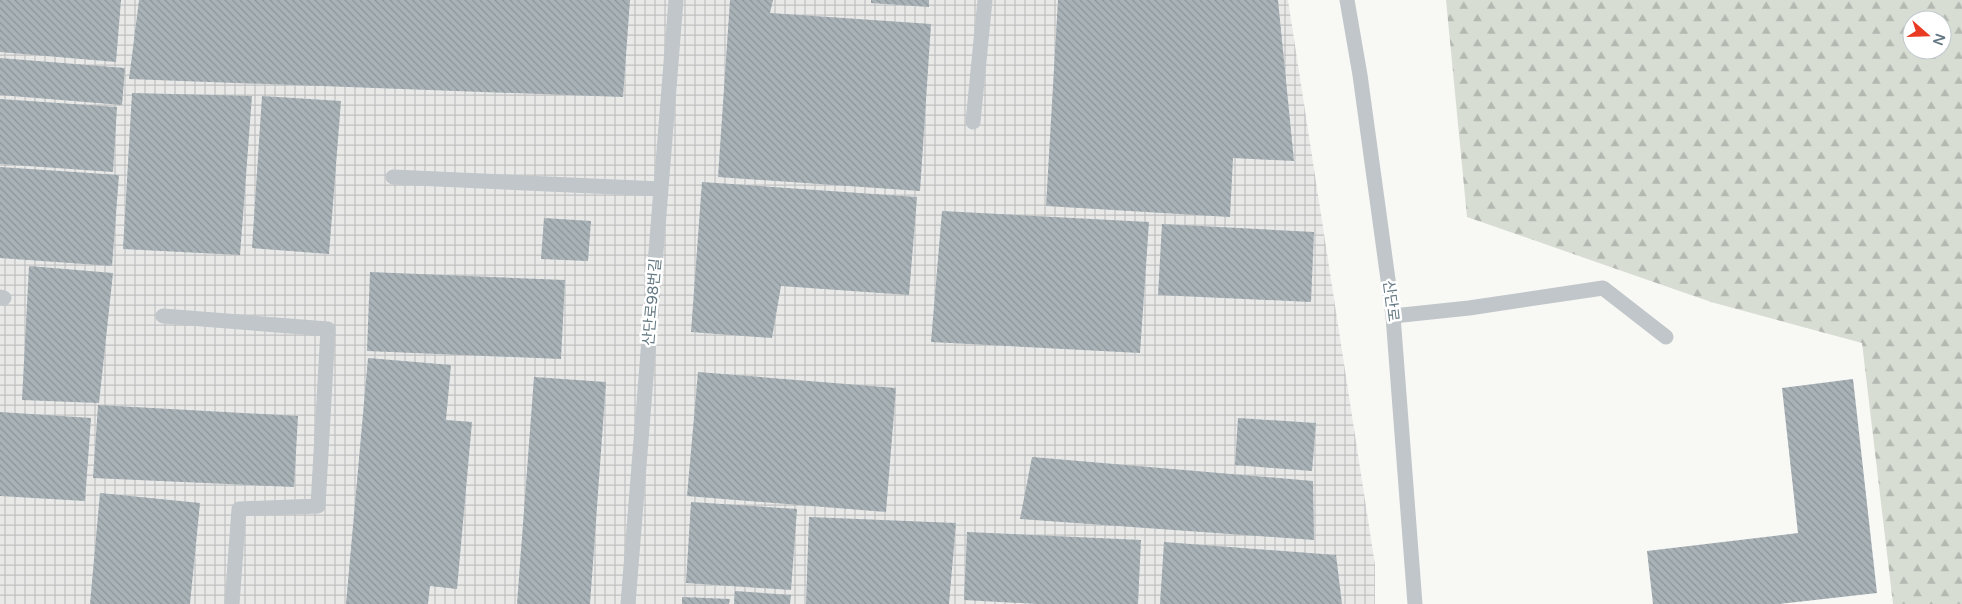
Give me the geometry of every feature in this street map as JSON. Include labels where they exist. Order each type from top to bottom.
[{"type":"lane","name":"산단로98번길","points":[[628,604],[676,0]]},
{"type":"lane","points":[[973,122],[985,0]]},
{"type":"lane","name":"산단로","points":[[1347,0],[1360,76],[1394,316],[1416,604]]},
{"type":"lane","points":[[393,177],[661,189]]},
{"type":"lane","points":[[1394,316],[1469,308],[1603,288],[1666,337]]},
{"type":"lane","points":[[163,316],[328,329],[318,506],[239,509],[232,604]]},
{"type":"shaded area","points":[[0,0],[1288,0],[1375,565],[1375,604],[0,604]]},
{"type":"green space","points":[[1446,0],[1962,0],[1962,604],[1893,604],[1862,343],[1711,302],[1467,217]]},
{"type":"building","points":[[0,0],[121,0],[116,62],[0,52]]},
{"type":"building","points":[[139,0],[630,0],[623,97],[129,79]]},
{"type":"building","points":[[730,0],[773,0],[770,13],[931,24],[920,191],[718,177]]},
{"type":"building","points":[[871,0],[929,0],[929,7],[871,3]]},
{"type":"building","points":[[1058,0],[1278,0],[1294,161],[1233,158],[1230,217],[1046,206]]},
{"type":"building","points":[[0,58],[125,68],[122,105],[0,95]]},
{"type":"building","points":[[132,93],[252,96],[240,255],[123,249]]},
{"type":"building","points":[[262,96],[341,101],[329,254],[252,248]]},
{"type":"building","points":[[0,99],[117,107],[113,172],[0,164]]},
{"type":"building","points":[[0,167],[119,175],[112,266],[0,258]]},
{"type":"building","points":[[702,182],[917,197],[909,295],[781,286],[772,338],[691,332]]},
{"type":"building","points":[[942,211],[1149,222],[1140,353],[931,342]]},
{"type":"building","points":[[544,218],[591,221],[588,261],[541,259]]},
{"type":"building","points":[[1162,224],[1314,232],[1311,302],[1158,295]]},
{"type":"building","points":[[29,266],[113,273],[99,403],[22,400]]},
{"type":"building","points":[[370,272],[565,280],[561,359],[367,351]]},
{"type":"building","points":[[368,358],[451,365],[446,420],[472,422],[457,589],[430,586],[428,604],[346,604]]},
{"type":"building","points":[[698,372],[896,388],[886,512],[687,496]]},
{"type":"building","points":[[534,377],[606,382],[590,604],[517,604]]},
{"type":"building","points":[[1853,379],[1877,593],[1779,604],[1653,604],[1647,551],[1798,533],[1782,388]]},
{"type":"building","points":[[98,405],[298,416],[294,487],[93,478]]},
{"type":"building","points":[[0,412],[91,418],[85,501],[0,496]]},
{"type":"building","points":[[1238,418],[1316,423],[1312,471],[1235,465]]},
{"type":"building","points":[[1032,457],[1313,481],[1314,540],[1020,519]]},
{"type":"building","points":[[100,493],[200,503],[190,604],[90,604]]},
{"type":"building","points":[[691,502],[797,509],[791,590],[686,583]]},
{"type":"building","points":[[809,517],[956,523],[949,604],[806,604]]},
{"type":"building","points":[[967,532],[1141,540],[1138,604],[1038,604],[964,600]]},
{"type":"building","points":[[1164,542],[1336,555],[1342,604],[1160,604]]},
{"type":"building","points":[[735,591],[791,595],[790,604],[734,604]]},
{"type":"building","points":[[682,597],[730,599],[729,604],[682,604]]}]
